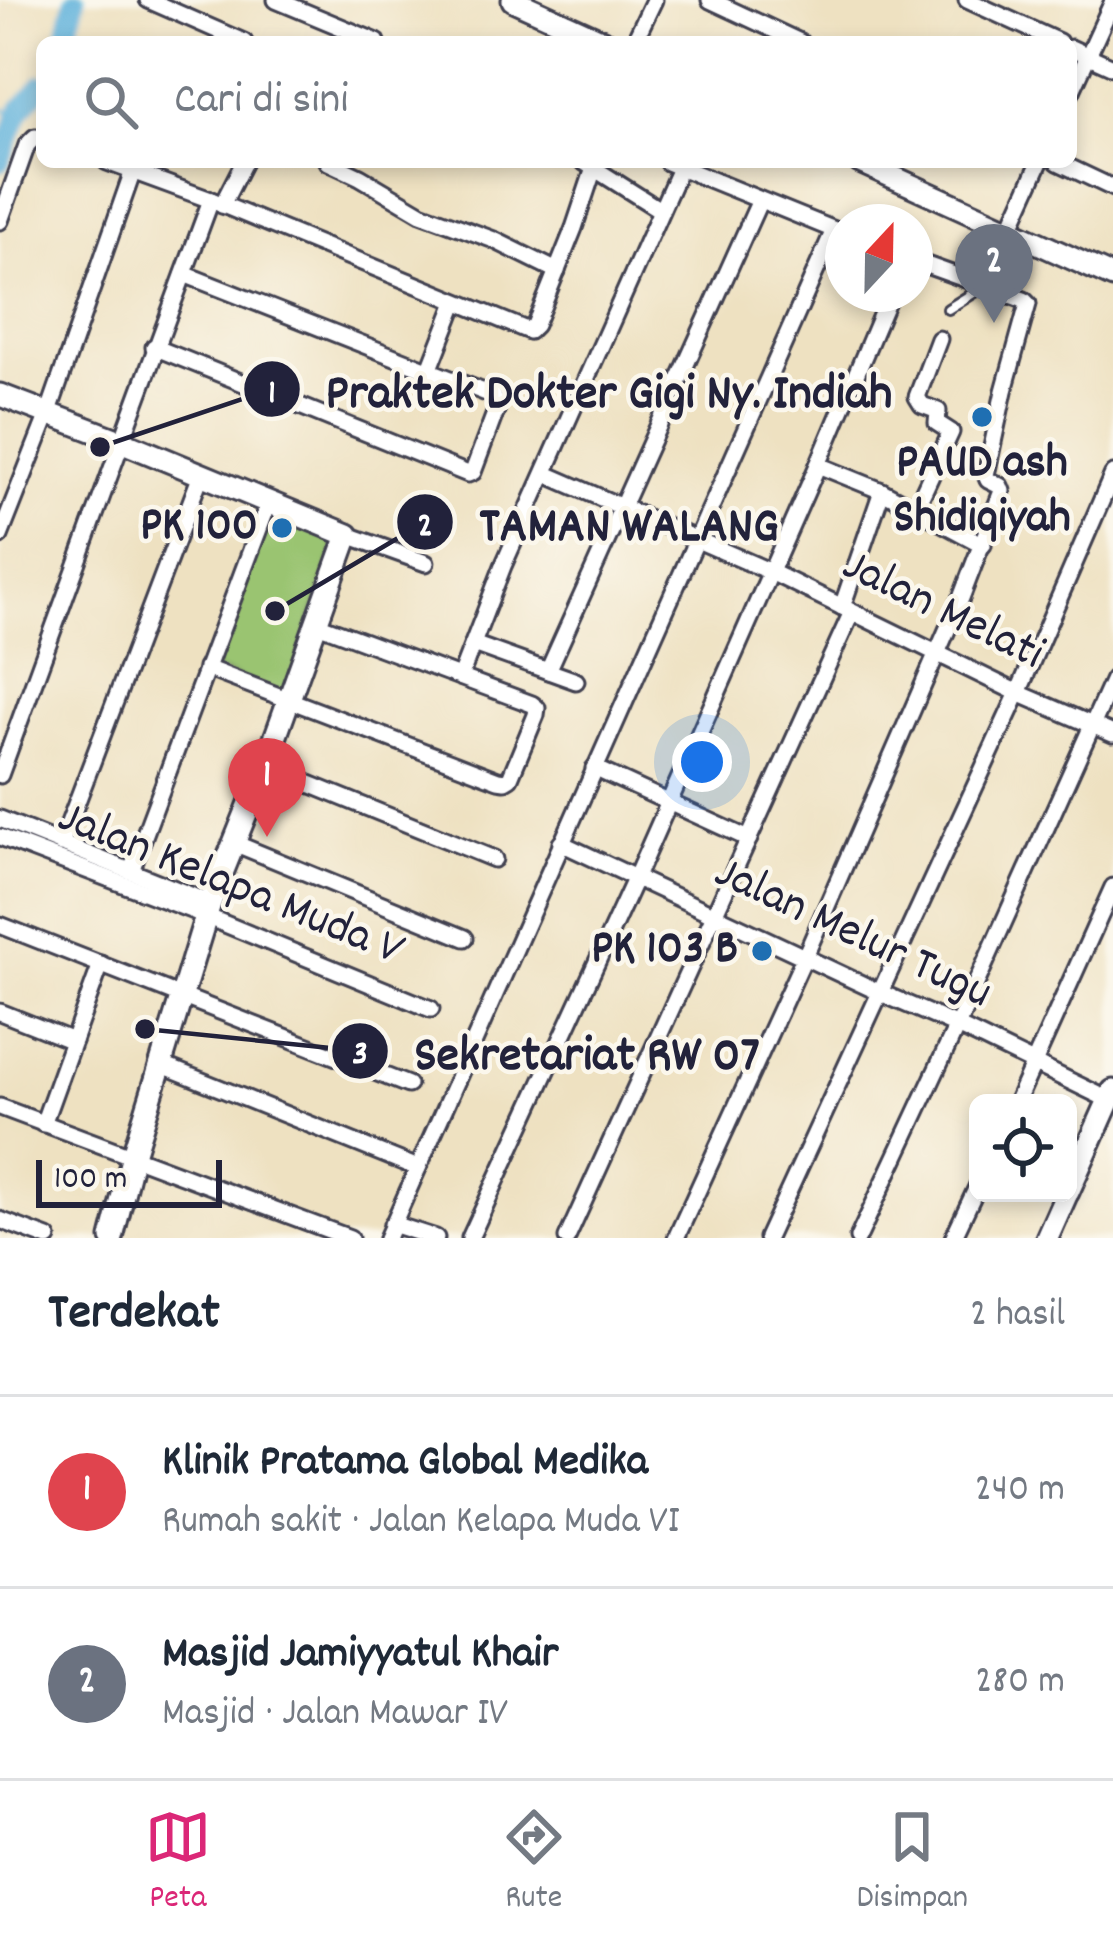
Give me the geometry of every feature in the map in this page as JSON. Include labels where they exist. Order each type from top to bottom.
[{"type":"street","points":[[148,0],[230,36]]},
{"type":"street","points":[[276,0],[363,36]]},
{"type":"street","points":[[513,0],[592,36]]},
{"type":"street","points":[[637,36],[654,0]]},
{"type":"street","points":[[710,0],[787,36]]},
{"type":"street","points":[[967,0],[1046,36]]},
{"type":"street","points":[[1077,80],[1113,1]]},
{"type":"street","points":[[1077,51],[1113,67]]},
{"type":"street","points":[[0,220],[27,145],[36,137]]},
{"type":"street","points":[[0,536],[48,414],[131,168],[532,331],[591,168]]},
{"type":"street","points":[[0,775],[154,347],[216,202],[240,168]]},
{"type":"street","points":[[342,168],[421,212],[557,271]]},
{"type":"street","points":[[598,168],[660,210]]},
{"type":"street","points":[[460,677],[503,566],[660,210],[673,168]]},
{"type":"street","points":[[681,168],[825,226]]},
{"type":"street","points":[[873,168],[1113,277]]},
{"type":"street","points":[[984,286],[1037,168]]},
{"type":"street","points":[[1071,168],[1113,188]]},
{"type":"street","points":[[548,671],[760,200]]},
{"type":"street","points":[[436,1238],[389,1231],[825,262]]},
{"type":"street","points":[[676,1238],[804,957],[983,545],[1002,491],[986,478],[1028,304],[933,268]]},
{"type":"street","points":[[154,347],[468,474],[473,472],[497,407],[494,396],[184,274]]},
{"type":"street","points":[[429,371],[456,302]]},
{"type":"street","points":[[470,1238],[636,878],[882,312]]},
{"type":"street","points":[[915,510],[951,432],[936,422],[938,411],[922,405],[917,397],[939,339]]},
{"type":"street","points":[[0,395],[426,563]]},
{"type":"street","points":[[818,465],[882,491],[983,545]]},
{"type":"street","name":"Jalan Melati","points":[[546,474],[771,572],[1018,694],[1113,734]]},
{"type":"street","points":[[767,1238],[1018,694],[1113,474]]},
{"type":"street","points":[[61,844],[200,475]]},
{"type":"street","points":[[567,1238],[749,839],[847,610],[882,491]]},
{"type":"street","points":[[131,871],[269,502]]},
{"type":"street","points":[[112,1238],[208,909],[348,535]]},
{"type":"street","points":[[206,668],[505,782],[510,778],[537,708],[532,704],[317,624]]},
{"type":"street","points":[[473,644],[576,681]]},
{"type":"street","points":[[858,1238],[1113,679]]},
{"type":"street","points":[[265,766],[494,859]]},
{"type":"street","points":[[595,768],[749,839]]},
{"type":"street","points":[[0,819],[131,871],[208,909]]},
{"type":"street","name":"Jalan Kelapa Muda V","points":[[0,837],[208,909],[431,1009]]},
{"type":"street","points":[[234,843],[465,938]]},
{"type":"street","name":"Jalan Melur Tugu","points":[[561,843],[1034,1065],[1111,1096]]},
{"type":"street","points":[[1020,1094],[1113,887]]},
{"type":"street","points":[[0,925],[408,1085]]},
{"type":"street","points":[[43,1124],[101,964]]},
{"type":"street","points":[[0,1012],[73,1041]]},
{"type":"street","points":[[160,1064],[418,1168]]},
{"type":"street","points":[[1077,1172],[1111,1096]]},
{"type":"street","points":[[0,1107],[350,1238]]},
{"type":"street","points":[[953,1238],[970,1202]]},
{"type":"street","points":[[1047,1238],[1063,1202]]},
{"type":"street","points":[[0,1220],[49,1238]]},
{"type":"lane","points":[[948,309],[984,286]]},
{"type":"green space","points":[[270,505],[340,533],[287,697],[210,668]]},
{"type":"waterway","points":[[66,36],[75,0]]},
{"type":"waterway","points":[[0,161],[19,112],[36,92]]},
{"type":"waterway","points":[[0,109],[19,112]]},
{"type":"place","name":"Masjid Jamiyyatul Khair","points":[[994,323]]},
{"type":"place","name":"PAUD ash Shidiqiyah","points":[[982,417]]},
{"type":"place","name":"Praktek Dokter Gigi Ny. Indiah","points":[[100,447]]},
{"type":"place","name":"PK 100","points":[[282,528]]},
{"type":"place","name":"TAMAN WALANG","points":[[275,611]]},
{"type":"place","name":"Klinik Pratama Global Medika","points":[[267,837]]},
{"type":"place","name":"PK 103 B","points":[[762,951]]},
{"type":"place","name":"Sekretariat RW 07","points":[[145,1029]]}]
